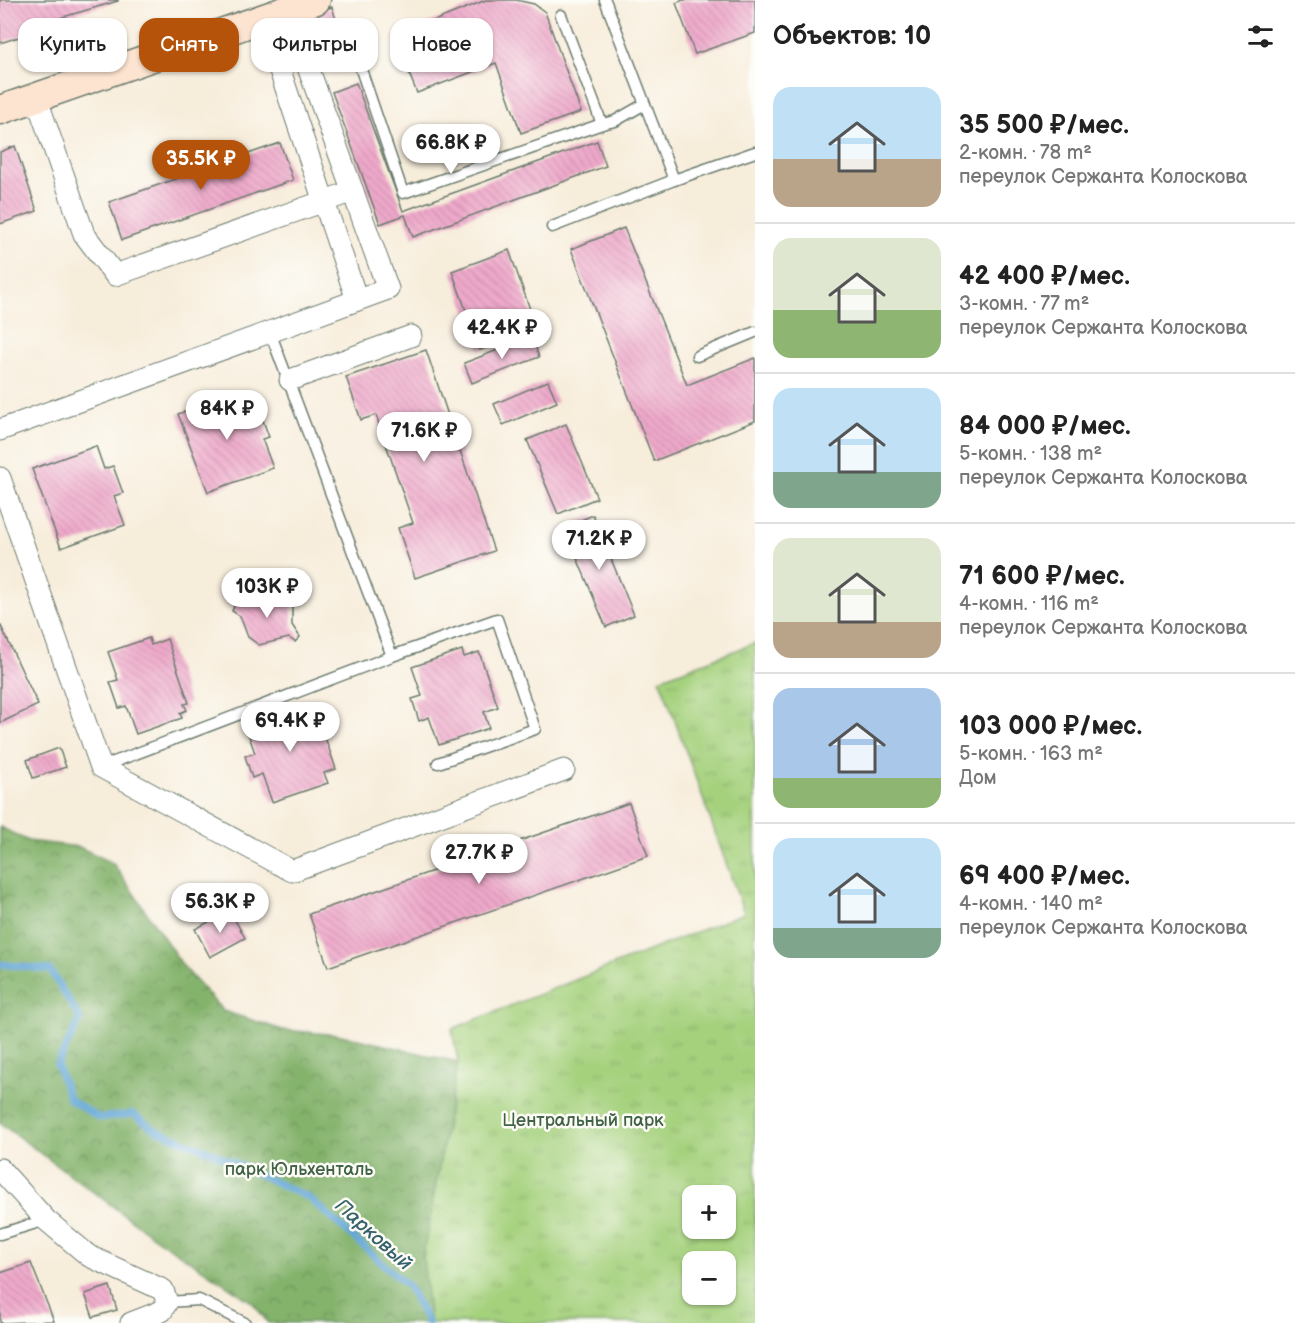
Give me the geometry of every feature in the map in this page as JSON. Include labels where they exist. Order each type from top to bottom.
[{"type":"main road","points":[[0,110],[271,10],[315,0]]},
{"type":"street","points":[[0,430],[388,289],[353,191],[271,10]]},
{"type":"street","points":[[271,10],[323,202],[357,300]]},
{"type":"street","points":[[36,97],[84,234],[115,275],[353,191]]},
{"type":"street","points":[[290,380],[411,336]]},
{"type":"street","points":[[0,478],[101,767],[292,871],[564,770]]},
{"type":"street","points":[[0,1169],[46,1220],[89,1256],[163,1290],[167,1302],[162,1311],[131,1323]]},
{"type":"lane","points":[[605,0],[674,180]]},
{"type":"lane","points":[[561,15],[602,124]]},
{"type":"lane","points":[[362,72],[403,194],[602,124],[615,122],[644,105]]},
{"type":"lane","points":[[552,227],[674,180],[755,152]]},
{"type":"lane","points":[[270,332],[290,380],[392,656]]},
{"type":"lane","points":[[697,356],[755,332]]},
{"type":"lane","points":[[101,767],[392,656],[497,620],[536,729],[438,763]]},
{"type":"lane","points":[[0,1234],[46,1220]]},
{"type":"lane","points":[[167,1302],[199,1300],[245,1323]]},
{"type":"green space","name":"Центральный парк","points":[[755,643],[755,1323],[430,1323],[423,1256],[458,1062],[452,1029],[744,913],[660,679]]},
{"type":"green space","name":"парк Юльхенталь","points":[[0,827],[28,841],[79,847],[113,863],[183,966],[223,1011],[283,1030],[341,1035],[458,1062],[423,1256],[430,1323],[268,1323],[253,1303],[154,1237],[0,1123]]},
{"type":"building","points":[[0,0],[118,0],[59,18],[18,18],[18,37],[0,43]]},
{"type":"building","points":[[486,0],[516,0],[534,4],[545,12],[581,112],[521,133],[496,63],[493,64],[493,18],[441,18]]},
{"type":"building","points":[[683,0],[755,0],[755,33],[695,54],[676,3]]},
{"type":"building","points":[[332,7],[336,18],[307,18],[306,15]]},
{"type":"building","points":[[408,72],[472,72],[417,93]]},
{"type":"building","points":[[356,83],[403,211],[597,141],[606,166],[413,237],[405,215],[380,224],[332,92]]},
{"type":"building","points":[[280,143],[293,180],[122,240],[109,202]]},
{"type":"building","points":[[15,146],[37,211],[0,224],[0,152]]},
{"type":"building","points":[[624,228],[687,385],[755,358],[755,421],[654,461],[571,249]]},
{"type":"building","points":[[509,250],[537,329],[480,350],[452,271]]},
{"type":"building","points":[[532,337],[539,357],[472,383],[464,363]]},
{"type":"building","points":[[426,350],[494,551],[415,578],[398,528],[413,523],[376,415],[361,420],[346,377]]},
{"type":"building","points":[[548,381],[557,402],[503,425],[494,404]]},
{"type":"building","points":[[244,390],[254,417],[261,415],[269,437],[262,439],[273,468],[208,492],[178,414]]},
{"type":"building","points":[[566,424],[597,498],[558,514],[527,440]]},
{"type":"building","points":[[96,446],[104,469],[113,466],[123,493],[114,496],[125,525],[61,548],[32,469]]},
{"type":"building","points":[[593,515],[634,615],[606,627],[564,527]]},
{"type":"building","points":[[264,594],[285,597],[292,607],[292,625],[300,637],[295,642],[289,638],[259,645],[248,637],[240,616],[232,611],[237,600],[252,605]]},
{"type":"building","points":[[0,624],[38,705],[0,723]]},
{"type":"building","points":[[149,638],[151,645],[167,639],[189,703],[184,704],[187,710],[180,713],[182,718],[136,734],[126,706],[119,708],[110,682],[118,680],[108,652]]},
{"type":"building","points":[[462,650],[464,657],[479,652],[498,707],[484,712],[489,728],[439,745],[429,717],[419,721],[412,699],[422,696],[412,667]]},
{"type":"building","points":[[301,706],[303,712],[315,708],[336,769],[324,773],[328,783],[272,802],[262,774],[252,778],[245,756],[255,753],[245,725]]},
{"type":"building","points":[[59,748],[66,767],[33,778],[27,760]]},
{"type":"building","points":[[629,803],[648,856],[328,967],[309,914]]},
{"type":"building","points":[[230,911],[245,938],[210,957],[195,929]]},
{"type":"building","points":[[31,1263],[54,1321],[0,1323],[0,1273]]},
{"type":"building","points":[[110,1286],[117,1310],[93,1317],[85,1294]]},
{"type":"waterway","name":"Парковый","points":[[0,964],[50,970],[80,1019],[57,1065],[69,1099],[99,1118],[133,1114],[156,1130],[209,1151],[309,1198],[408,1286],[428,1323]]}]
